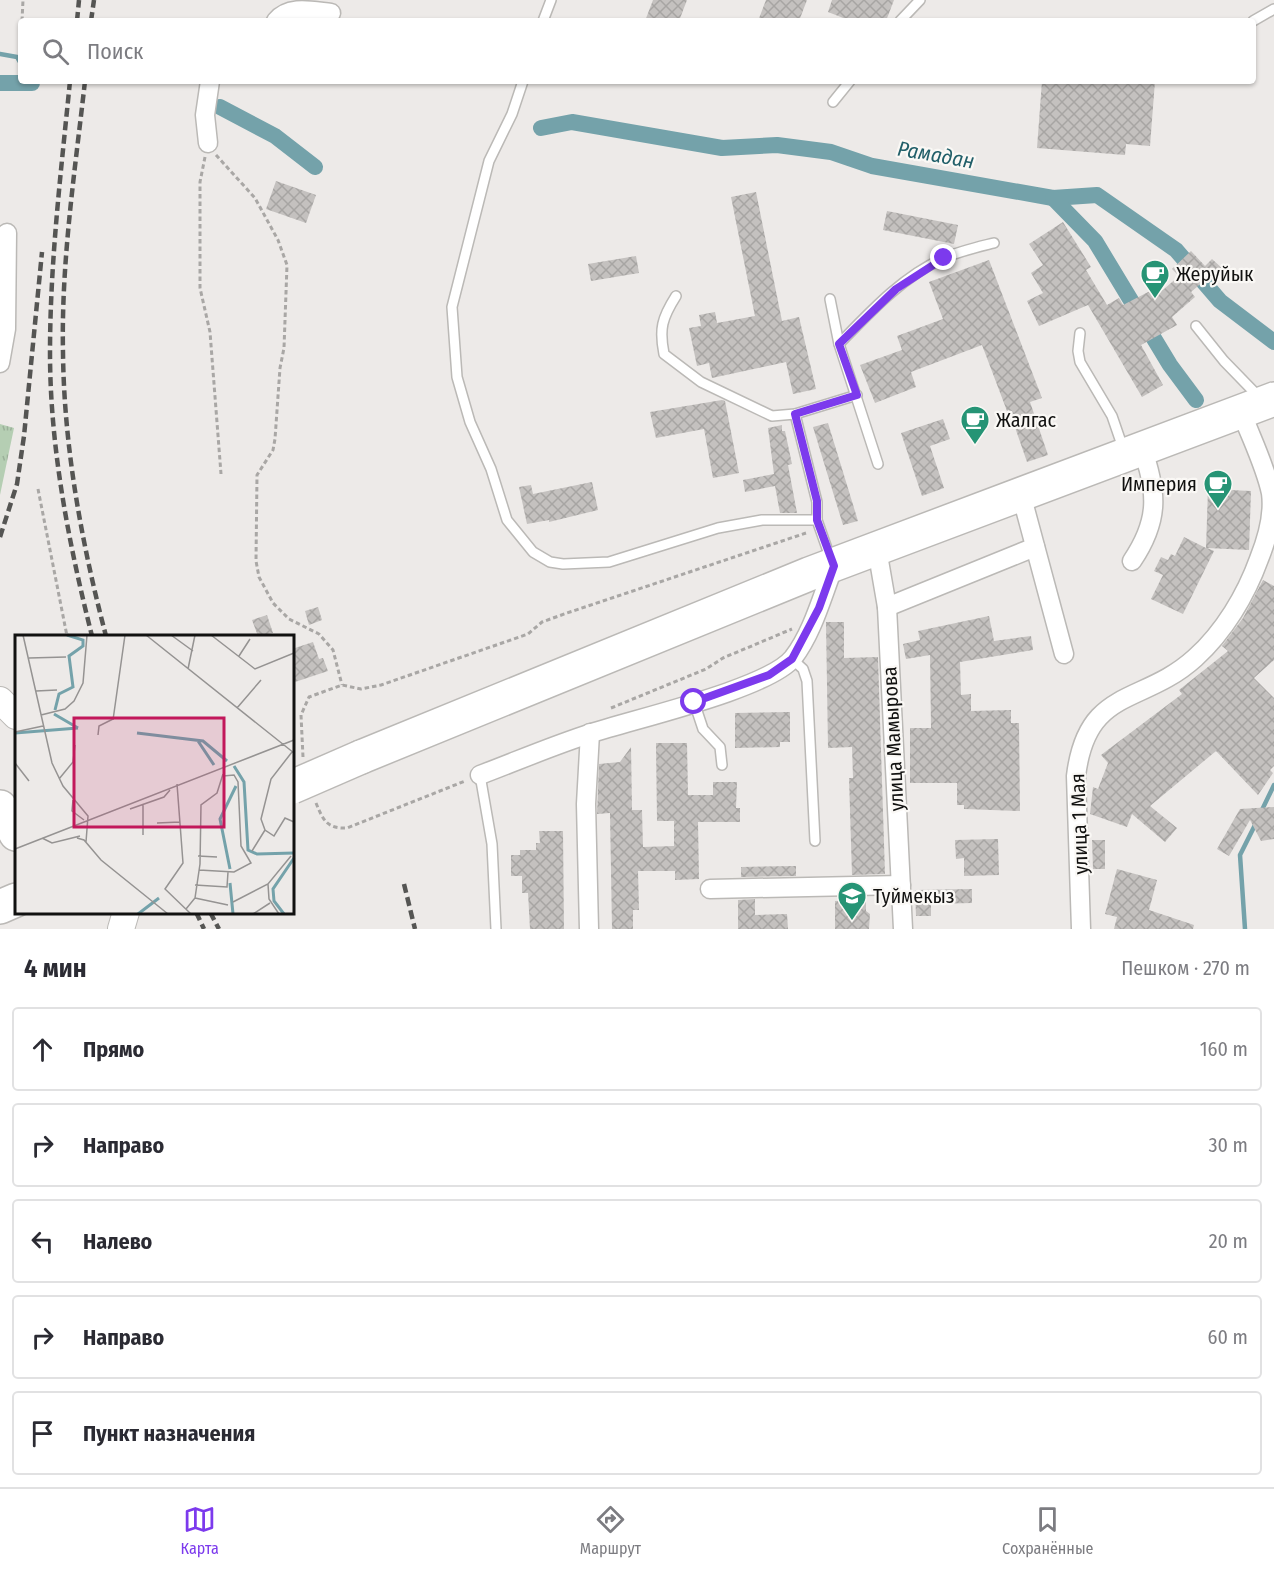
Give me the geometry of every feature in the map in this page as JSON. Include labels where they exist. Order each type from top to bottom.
[{"type":"highway","points":[[303,781],[877,549],[1260,404]]},
{"type":"highway","points":[[0,807],[15,832]]},
{"type":"highway","points":[[0,907],[15,900]]},
{"type":"main road","points":[[0,699],[15,715]]},
{"type":"main road","points":[[121,929],[125,914]]},
{"type":"street","points":[[279,18],[292,10],[331,10]]},
{"type":"street","points":[[208,144],[205,115],[210,84]]},
{"type":"street","points":[[0,363],[6,328],[7,233]]},
{"type":"street","name":"улица 1 Мая","points":[[1081,929],[1076,776],[1082,741],[1087,729],[1107,709],[1185,665],[1215,637],[1234,609],[1258,563],[1270,531],[1273,494],[1260,404]]},
{"type":"street","points":[[1132,561],[1151,527],[1154,506],[1152,477],[1134,452]]},
{"type":"street","points":[[1021,494],[1064,654]]},
{"type":"street","points":[[887,607],[1035,547]]},
{"type":"street","name":"улица Мамырова","points":[[877,549],[887,607],[903,929]]},
{"type":"street","points":[[480,775],[590,734],[694,702],[769,675],[792,659],[813,621],[834,566]]},
{"type":"street","points":[[589,929],[586,804],[590,734]]},
{"type":"street","points":[[710,889],[901,885]]},
{"type":"lane","points":[[544,18],[551,0]]},
{"type":"lane","points":[[903,18],[920,0]]},
{"type":"lane","points":[[1256,19],[1274,9]]},
{"type":"lane","points":[[522,84],[512,114],[489,161],[452,307],[457,377],[470,422],[491,469],[507,520],[533,552],[550,562],[563,564],[609,562],[718,528],[762,520],[818,524]]},
{"type":"lane","points":[[833,102],[848,84]]},
{"type":"lane","points":[[839,344],[896,289],[923,270],[944,258],[994,243]]},
{"type":"lane","points":[[676,296],[667,310],[660,333],[664,354],[702,382],[772,416],[795,414],[857,395]]},
{"type":"lane","points":[[830,299],[839,344],[878,464]]},
{"type":"lane","points":[[1196,326],[1260,404]]},
{"type":"lane","points":[[1080,333],[1078,351],[1080,362],[1134,452]]},
{"type":"lane","points":[[795,414],[817,501],[818,524],[834,566]]},
{"type":"lane","points":[[792,659],[803,669],[807,681],[815,841]]},
{"type":"lane","points":[[694,702],[704,729],[720,747],[722,765]]},
{"type":"lane","points":[[480,775],[492,844],[496,929]]},
{"type":"path","points":[[22,18],[23,0]]},
{"type":"path","points":[[208,144],[200,182],[200,288],[210,332],[221,474]]},
{"type":"path","points":[[208,144],[221,164],[255,198],[278,240],[287,265],[284,348],[279,376],[275,439],[273,450],[257,475],[256,561],[260,577],[273,603],[289,620],[319,634],[333,650],[342,685]]},
{"type":"path","points":[[38,489],[67,635]]},
{"type":"path","points":[[480,775],[347,828],[334,829],[323,821],[303,781],[301,715],[304,704],[309,697],[342,685],[362,690],[381,685],[528,634],[542,622],[818,524]]},
{"type":"path","points":[[590,734],[604,711],[813,621]]},
{"type":"green space","points":[[0,424],[14,428],[0,495]]},
{"type":"building","points":[[653,0],[687,0],[680,18],[646,18]]},
{"type":"building","points":[[766,0],[807,0],[800,18],[759,18]]},
{"type":"building","points":[[832,0],[894,0],[887,18],[843,18],[828,12]]},
{"type":"building","points":[[1042,84],[1155,84],[1150,146],[1126,144],[1125,155],[1037,148]]},
{"type":"building","points":[[276,181],[316,195],[306,223],[266,209]]},
{"type":"building","points":[[756,192],[782,321],[799,317],[816,389],[793,394],[786,362],[712,378],[709,363],[697,366],[689,328],[701,326],[699,315],[715,312],[717,323],[755,316],[731,197]]},
{"type":"building","points":[[887,211],[958,225],[954,244],[883,230]]},
{"type":"building","points":[[1063,222],[1091,267],[1086,270],[1107,305],[1119,298],[1123,305],[1152,290],[1156,296],[1179,276],[1172,269],[1191,251],[1205,266],[1212,259],[1224,270],[1215,279],[1211,275],[1191,292],[1195,297],[1172,317],[1177,325],[1141,345],[1163,385],[1142,397],[1088,305],[1039,326],[1027,301],[1043,293],[1031,273],[1043,265],[1029,244]]},
{"type":"building","points":[[636,256],[639,273],[591,281],[588,264]]},
{"type":"building","points":[[989,260],[1042,398],[1030,402],[1048,455],[1027,462],[1009,410],[1007,411],[982,345],[911,372],[916,387],[875,403],[860,365],[902,350],[897,336],[943,319],[929,282]]},
{"type":"building","points":[[725,401],[739,473],[713,478],[704,429],[656,438],[650,412]]},
{"type":"building","points":[[943,419],[950,439],[930,446],[944,488],[922,496],[901,433]]},
{"type":"building","points":[[828,423],[858,521],[843,525],[813,427]]},
{"type":"building","points":[[782,425],[792,464],[788,465],[797,513],[780,513],[775,486],[745,492],[743,480],[774,474],[768,428]]},
{"type":"building","points":[[592,482],[598,510],[549,522],[549,520],[527,524],[519,487],[531,485],[533,494]]},
{"type":"building","points":[[1208,489],[1251,491],[1249,550],[1207,548],[1214,551],[1183,614],[1151,599],[1163,575],[1154,571],[1161,557],[1168,560],[1171,554],[1175,556],[1184,537],[1206,548]]},
{"type":"building","points":[[1263,580],[1274,586],[1274,660],[1254,678],[1274,698],[1274,766],[1270,770],[1273,773],[1258,795],[1216,751],[1150,806],[1177,828],[1165,842],[1132,814],[1127,827],[1090,814],[1093,787],[1098,789],[1108,763],[1101,755],[1182,694],[1179,690],[1228,651],[1222,646],[1243,618]]},
{"type":"building","points":[[318,607],[322,620],[309,625],[305,611]]},
{"type":"building","points":[[267,615],[273,633],[258,635],[252,620]]},
{"type":"building","points":[[989,616],[994,641],[1031,636],[1033,650],[960,662],[961,695],[971,694],[971,711],[1011,710],[1011,723],[1019,723],[1020,811],[964,809],[964,805],[957,805],[957,783],[910,783],[910,728],[931,728],[930,655],[906,659],[903,644],[920,640],[918,631]]},
{"type":"building","points":[[826,622],[844,622],[844,658],[878,657],[885,874],[852,875],[849,778],[853,778],[852,747],[828,748]]},
{"type":"building","points":[[313,642],[319,659],[323,658],[328,671],[294,682],[294,648]]},
{"type":"building","points":[[790,712],[790,742],[780,742],[780,747],[735,748],[735,713]]},
{"type":"building","points":[[656,743],[687,743],[688,795],[713,795],[713,782],[737,782],[736,808],[740,808],[740,822],[698,822],[699,879],[675,880],[675,871],[638,871],[639,910],[633,910],[633,929],[612,929],[610,813],[597,814],[599,764],[620,762],[631,747],[632,810],[642,810],[643,847],[674,846],[674,821],[657,821]]},
{"type":"building","points":[[1274,807],[1274,839],[1261,841],[1250,820],[1229,856],[1217,849],[1240,809]]},
{"type":"building","points":[[539,831],[563,831],[564,929],[530,929],[528,893],[522,893],[522,876],[511,876],[511,855],[520,855],[520,850],[536,850],[536,843],[540,843]]},
{"type":"building","points":[[998,839],[999,875],[964,876],[964,858],[956,859],[955,840]]},
{"type":"building","points":[[1092,840],[1105,840],[1105,869],[1093,869]]},
{"type":"building","points":[[796,866],[796,876],[741,877],[741,867]]},
{"type":"building","points":[[1117,869],[1157,880],[1149,910],[1194,925],[1193,929],[1114,929],[1117,917],[1105,914]]},
{"type":"building","points":[[972,889],[972,903],[931,904],[931,916],[916,916],[915,890]]},
{"type":"building","points":[[853,897],[866,897],[866,911],[870,914],[869,929],[835,929],[835,901],[853,900]]},
{"type":"building","points":[[755,899],[755,915],[787,914],[788,929],[738,929],[738,900]]},
{"type":"waterway","points":[[0,54],[18,59]]},
{"type":"waterway","name":"Рамадан","points":[[0,83],[18,83]]},
{"type":"waterway","name":"Рамадан","points":[[220,107],[275,136],[315,167]]},
{"type":"waterway","name":"Рамадан","points":[[541,128],[572,122],[722,148],[777,145],[831,152],[872,166],[1053,198],[1097,195],[1176,250],[1220,301],[1274,342]]},
{"type":"waterway","points":[[1053,198],[1095,241],[1170,365],[1196,400]]},
{"type":"waterway","points":[[1261,812],[1274,785]]},
{"type":"waterway","points":[[1245,929],[1240,855],[1256,823]]},
{"type":"railway","points":[[77,18],[79,0]]},
{"type":"railway","points":[[91,18],[94,0]]},
{"type":"railway","points":[[70,84],[54,251],[50,319],[51,389],[62,496],[92,635]]},
{"type":"railway","points":[[85,84],[66,251],[63,319],[64,389],[71,460],[82,532],[106,635]]},
{"type":"railway","points":[[0,537],[17,484],[24,436],[42,252]]},
{"type":"railway","points":[[404,884],[415,929]]},
{"type":"railway","points":[[197,914],[204,929]]},
{"type":"railway","points":[[211,914],[219,929]]},
{"type":"place","name":"Жеруйык","points":[[1155,300]]},
{"type":"place","name":"Жалгас","points":[[975,446]]},
{"type":"place","name":"Империя","points":[[1218,510]]},
{"type":"place","name":"Туймекыз","points":[[852,922]]},
{"type":"route","points":[[694,702],[769,675],[792,659],[819,608],[834,566],[819,529],[817,501],[795,414],[857,395],[839,344],[896,289],[944,258]]}]
